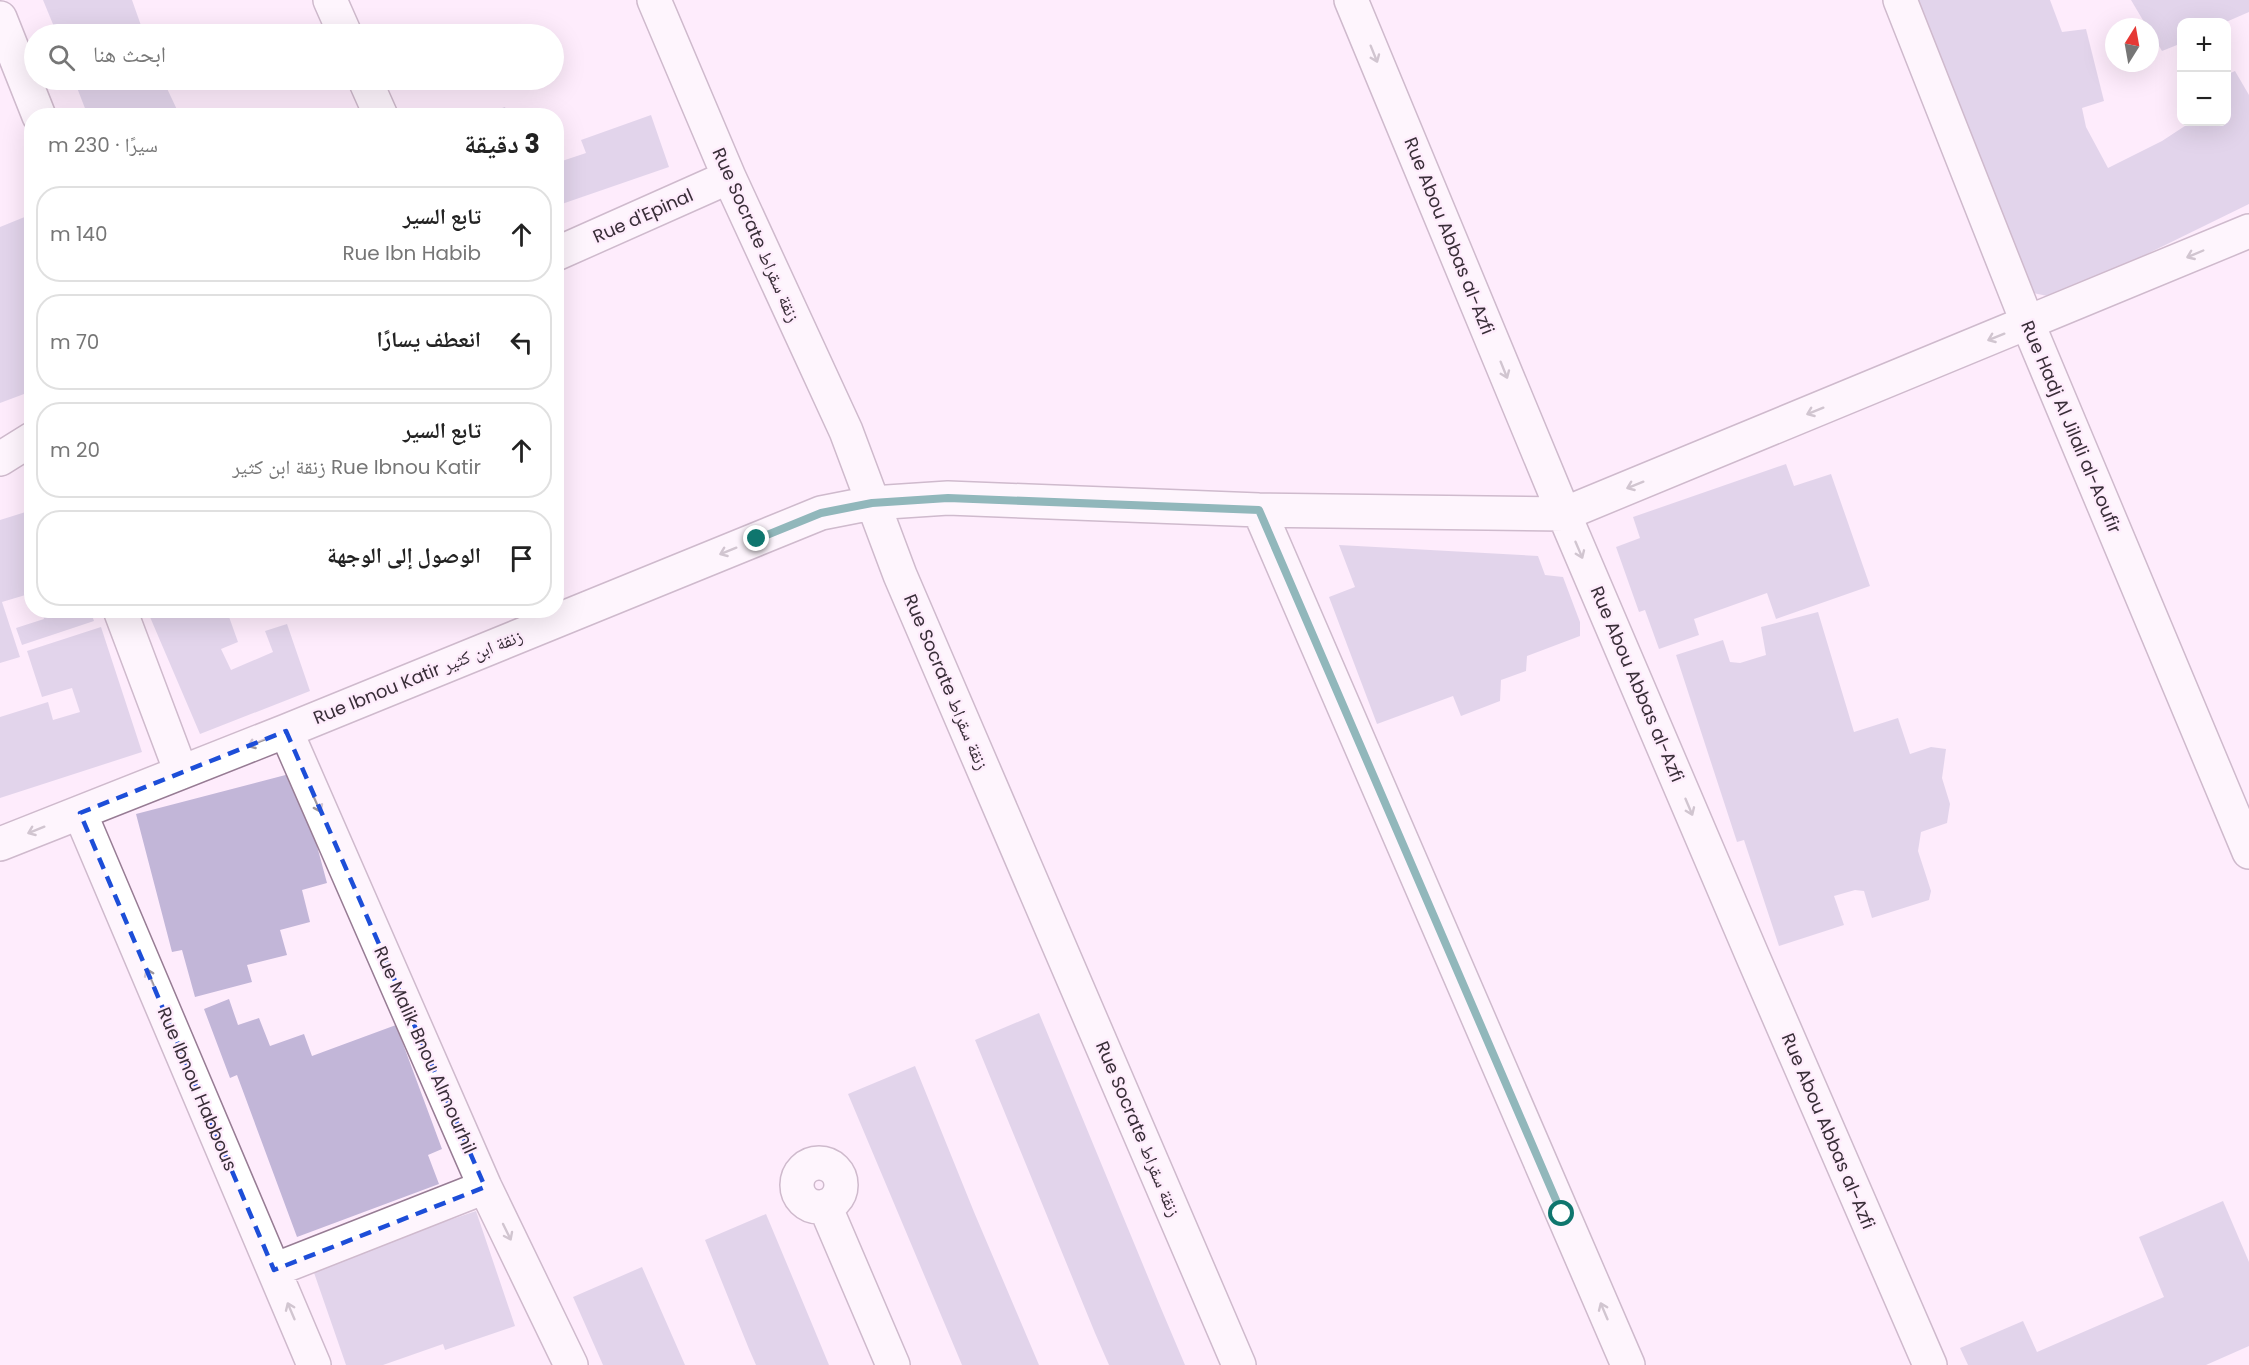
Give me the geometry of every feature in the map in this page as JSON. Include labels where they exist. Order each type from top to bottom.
[{"type":"street","points":[[330,0],[341,24]]},
{"type":"street","name":"Rue Socrate زنقة سقراط","points":[[654,0],[729,177],[846,431],[900,575],[1239,1365]]},
{"type":"street","name":"Rue Abou Abbas al-Azfi","points":[[1351,0],[1564,514],[1743,935],[1930,1365]]},
{"type":"street","name":"Rue Hadj Al Jilali al-Aoufir","points":[[1900,0],[2028,324],[2249,852]]},
{"type":"street","points":[[0,19],[24,79]]},
{"type":"street","points":[[29,90],[36,108]]},
{"type":"street","points":[[369,90],[377,108]]},
{"type":"street","name":"Rue d'Epinal","points":[[564,250],[729,177]]},
{"type":"street","points":[[1564,514],[2249,231]]},
{"type":"street","points":[[0,459],[24,444]]},
{"type":"street","name":"Rue Ibnou Katir زنقة ابن كثير","points":[[564,618],[821,513],[872,503],[948,498],[1259,510],[1564,514]]},
{"type":"street","points":[[1259,510],[1628,1365]]},
{"type":"street","points":[[123,618],[181,772]]},
{"type":"street","name":"Rue Ibnou Katir زنقة ابن كثير","points":[[0,844],[563,618]]},
{"type":"street","name":"Rue Malik Bnou Almourhil","points":[[286,731],[485,1187],[571,1365]]},
{"type":"street","name":"Rue Ibnou Habbous","points":[[80,813],[314,1365]]},
{"type":"street","points":[[274,1270],[485,1187]]},
{"type":"street","points":[[825,1206],[893,1365]]},
{"type":"highlighted area","points":[[286,731],[485,1187],[274,1270],[80,813]]},
{"type":"building","points":[[43,0],[132,0],[140,24],[53,24]]},
{"type":"building","points":[[1917,0],[2050,0],[2062,32],[2086,29],[2104,101],[2082,108],[2086,127],[2108,168],[2162,141],[2185,126],[2231,126],[2231,73],[2235,71],[2249,95],[2249,204],[2057,298],[2033,293]]},
{"type":"building","points":[[2131,0],[2249,0],[2249,12],[2231,20],[2231,18],[2177,18],[2177,45],[2162,51],[2159,46],[2159,18],[2142,18]]},
{"type":"building","points":[[78,90],[168,90],[176,108],[85,108]]},
{"type":"building","points":[[651,115],[669,167],[564,203],[564,160],[586,153],[581,140]]},
{"type":"building","points":[[24,217],[24,394],[0,403],[0,227]]},
{"type":"building","points":[[1786,464],[1794,486],[1831,474],[1870,586],[1776,619],[1767,593],[1694,619],[1699,635],[1659,649],[1645,610],[1639,612],[1616,547],[1640,538],[1633,517]]},
{"type":"building","points":[[24,512],[24,595],[2,602],[20,657],[0,663],[0,520]]},
{"type":"building","points":[[1339,545],[1538,556],[1545,575],[1563,577],[1580,622],[1580,636],[1527,656],[1526,671],[1501,680],[1500,701],[1461,716],[1453,696],[1377,724],[1329,597],[1355,587]]},
{"type":"building","points":[[1818,612],[1854,732],[1898,718],[1910,754],[1931,747],[1946,749],[1942,778],[1950,804],[1947,823],[1921,832],[1918,851],[1931,891],[1929,900],[1872,918],[1864,891],[1855,890],[1834,896],[1844,925],[1779,946],[1744,840],[1737,842],[1676,655],[1723,640],[1730,662],[1740,663],[1766,655],[1761,627]]},
{"type":"building","points":[[93,618],[94,621],[22,645],[16,628],[44,619]]},
{"type":"building","points":[[150,618],[229,618],[238,642],[221,649],[231,670],[273,652],[265,631],[287,624],[310,691],[200,734]]},
{"type":"building","points":[[101,627],[142,752],[0,798],[0,717],[48,702],[53,720],[80,712],[72,688],[42,697],[27,651]]},
{"type":"building","points":[[297,772],[327,883],[302,890],[310,922],[280,930],[287,955],[247,965],[252,982],[195,997],[182,950],[172,952],[136,814]]},
{"type":"building","points":[[229,999],[238,1025],[259,1018],[270,1046],[304,1034],[312,1056],[396,1025],[442,1149],[428,1155],[439,1184],[297,1237],[237,1075],[230,1078],[204,1009]]},
{"type":"building","points":[[1039,1013],[1185,1365],[1109,1365],[1095,1333],[975,1040]]},
{"type":"building","points":[[915,1066],[1039,1365],[962,1365],[848,1094]]},
{"type":"building","points":[[2223,1201],[2249,1262],[2249,1346],[2206,1365],[1968,1365],[1960,1348],[2023,1321],[2037,1352],[2164,1297],[2139,1237]]},
{"type":"building","points":[[476,1211],[515,1326],[445,1350],[443,1344],[383,1365],[346,1365],[312,1267]]},
{"type":"building","points":[[766,1214],[829,1365],[756,1365],[749,1349],[705,1240]]},
{"type":"building","points":[[642,1267],[685,1365],[603,1365],[573,1297]]},
{"type":"route","points":[[757,539],[821,513],[872,503],[948,498],[1259,510],[1562,1214]]}]
